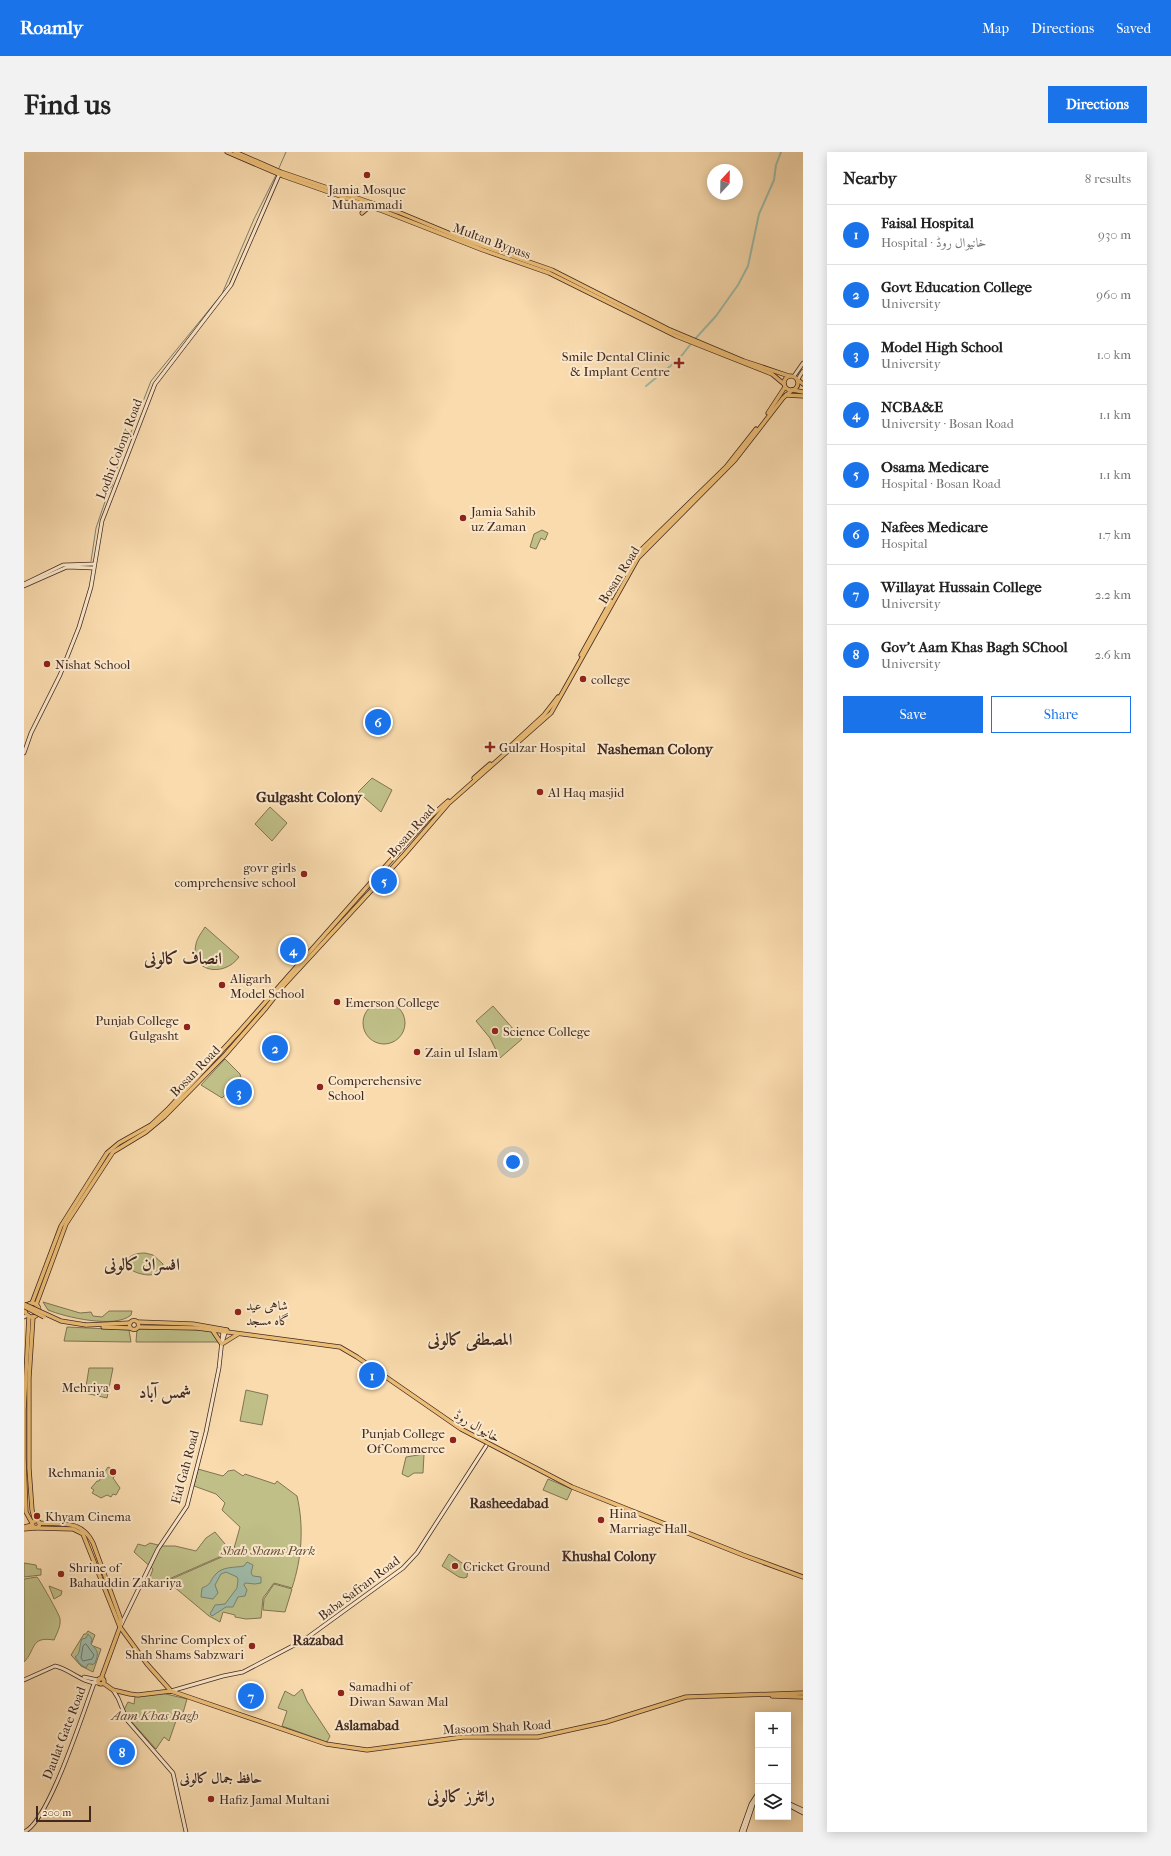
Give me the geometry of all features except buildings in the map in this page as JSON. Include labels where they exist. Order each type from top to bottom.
[{"type":"main road","name":"Multan Bypass","points":[[227,152],[279,174],[370,206],[483,250],[545,272],[671,334],[744,362]]},
{"type":"main road","name":"Multan Bypass","points":[[235,152],[281,172],[391,210],[463,239],[552,270],[668,329],[744,362]]},
{"type":"main road","name":"Lodhi Colony Road","points":[[24,753],[31,733],[60,676],[79,627],[91,587],[93,566],[102,521],[155,384],[231,285],[279,174]]},
{"type":"main road","points":[[360,203],[362,213],[370,206]]},
{"type":"main road","points":[[744,362],[788,376],[794,376],[803,384]]},
{"type":"main road","points":[[744,362],[772,374],[784,386],[792,390],[803,392]]},
{"type":"main road","points":[[794,376],[803,363]]},
{"type":"main road","points":[[792,390],[797,387],[798,380],[803,371]]},
{"type":"main road","points":[[784,386],[785,378],[788,376]]},
{"type":"main road","name":"Bosan Road","points":[[34,1304],[61,1226],[107,1153],[118,1143],[156,1121],[351,909],[404,855],[448,804],[551,713],[633,565],[646,548],[737,455],[784,386]]},
{"type":"main road","name":"Bosan Road","points":[[34,1304],[64,1228],[110,1155],[118,1147],[146,1132],[160,1122],[250,1027],[280,989],[351,909],[374,879],[433,814],[548,712],[558,697],[633,561],[735,460],[785,395],[792,390]]},
{"type":"main road","points":[[785,395],[803,396]]},
{"type":"main road","points":[[24,585],[63,565],[93,566]]},
{"type":"main road","points":[[374,879],[378,882]]},
{"type":"main road","points":[[246,1024],[250,1027]]},
{"type":"main road","points":[[28,1316],[38,1313],[39,1308],[34,1304],[26,1308],[28,1316],[32,1332],[29,1390],[29,1474],[34,1525]]},
{"type":"main road","points":[[24,1305],[53,1321],[86,1326],[135,1321],[160,1325],[194,1324],[224,1331]]},
{"type":"main road","points":[[28,1316],[24,1410],[24,1458],[26,1512],[34,1525]]},
{"type":"main road","points":[[130,1322],[130,1328]]},
{"type":"main road","points":[[139,1322],[139,1327]]},
{"type":"main road","name":"خانیوال روڈ","points":[[86,1326],[130,1328],[160,1325],[224,1331],[342,1346],[463,1428],[569,1483],[741,1553],[803,1576]]},
{"type":"main road","points":[[211,1330],[222,1344],[239,1334]]},
{"type":"main road","name":"خانیوال روڈ","points":[[224,1331],[334,1345],[346,1350],[461,1429],[498,1450],[597,1497],[803,1576]]},
{"type":"main road","name":"Eid Gah Road","points":[[120,1627],[158,1549],[187,1506],[206,1432],[224,1331]]},
{"type":"main road","name":"Baba Safran Road","points":[[171,1691],[247,1671],[310,1636],[403,1568],[417,1553],[486,1446]]},
{"type":"main road","points":[[24,1528],[39,1523],[76,1526],[86,1532],[93,1543],[121,1620],[120,1627],[98,1681]]},
{"type":"main road","points":[[34,1525],[73,1529],[83,1534],[120,1627],[147,1664],[171,1691]]},
{"type":"main road","points":[[24,1680],[55,1666],[98,1681],[113,1690],[127,1720],[173,1773],[186,1832]]},
{"type":"main road","name":"Daulat Gate Road","points":[[24,1832],[31,1827],[38,1817],[56,1784],[98,1681]]},
{"type":"main road","name":"Masoom Shah Road","points":[[113,1690],[138,1695],[171,1691],[326,1744],[367,1750],[463,1737],[538,1737],[606,1722],[686,1697],[803,1693]]},
{"type":"main road","name":"Masoom Shah Road","points":[[769,1695],[803,1697]]},
{"type":"main road","points":[[741,1832],[754,1800]]},
{"type":"main road","points":[[744,1832],[754,1800]]},
{"type":"main road","points":[[791,1805],[803,1811]]},
{"type":"green space","points":[[542,530],[548,533],[545,540],[541,538],[536,549],[530,547],[534,534]]},
{"type":"green space","points":[[372,778],[392,790],[381,812],[358,792]]},
{"type":"green space","points":[[270,807],[287,823],[272,841],[255,824]]},
{"type":"green space","points":[[205,927],[239,957],[233,964],[225,968],[209,969],[198,961],[195,953],[196,944],[198,937]]},
{"type":"green space","points":[[380,1002],[388,1002],[399,1008],[405,1019],[405,1027],[399,1038],[388,1044],[380,1044],[369,1038],[363,1027],[363,1019],[369,1008]]},
{"type":"green space","points":[[493,1006],[522,1039],[500,1058],[490,1038],[476,1021]]},
{"type":"green space","points":[[225,1059],[240,1074],[242,1082],[229,1098],[225,1095],[222,1098],[201,1085]]},
{"type":"green space","points":[[145,1253],[153,1255],[163,1264],[158,1273],[153,1275],[142,1274],[127,1267],[127,1260],[129,1258]]},
{"type":"green space","points":[[43,1302],[80,1313],[91,1312],[93,1316],[102,1317],[109,1311],[132,1311],[131,1315],[124,1319],[114,1321],[90,1320],[66,1316],[48,1310]]},
{"type":"green space","points":[[67,1327],[129,1330],[131,1342],[64,1341]]},
{"type":"green space","points":[[137,1329],[213,1331],[219,1342],[136,1342]]},
{"type":"green space","points":[[89,1368],[113,1368],[107,1398],[85,1393]]},
{"type":"green space","points":[[246,1390],[268,1395],[262,1425],[240,1421]]},
{"type":"green space","points":[[424,1454],[423,1473],[414,1473],[408,1477],[402,1474],[406,1457]]},
{"type":"green space","points":[[108,1467],[112,1469],[111,1474],[115,1475],[113,1478],[120,1488],[116,1495],[113,1494],[111,1497],[107,1495],[101,1498],[92,1493],[94,1490],[91,1488],[97,1481],[99,1481]]},
{"type":"green space","name":"Shah Shams Park","points":[[198,1469],[223,1476],[228,1471],[234,1470],[243,1476],[245,1474],[275,1484],[277,1481],[297,1496],[301,1519],[301,1542],[298,1565],[292,1588],[274,1583],[263,1598],[261,1618],[246,1619],[235,1617],[235,1615],[223,1612],[220,1622],[209,1616],[167,1581],[233,1552],[240,1527],[222,1510],[225,1503],[216,1494],[194,1486]]},
{"type":"green space","points":[[548,1479],[572,1489],[567,1500],[543,1490]]},
{"type":"green space","points":[[215,1532],[233,1551],[153,1586],[147,1585],[153,1569],[134,1552],[138,1544],[145,1546],[150,1543],[162,1546],[175,1546],[196,1551],[206,1538]]},
{"type":"green space","points":[[449,1554],[468,1567],[467,1577],[459,1577],[442,1566]]},
{"type":"green space","points":[[24,1563],[36,1565],[37,1569],[41,1569],[41,1575],[24,1577]]},
{"type":"green space","points":[[37,1577],[57,1611],[60,1624],[54,1640],[46,1639],[37,1642],[24,1662],[24,1579]]},
{"type":"green space","points":[[274,1584],[292,1589],[285,1612],[263,1610],[264,1599]]},
{"type":"green space","points":[[49,1586],[62,1591],[61,1595],[54,1599]]},
{"type":"green space","points":[[88,1631],[95,1635],[91,1645],[101,1649],[93,1672],[81,1666],[71,1655],[84,1634]]},
{"type":"green space","points":[[302,1689],[307,1701],[330,1736],[327,1742],[282,1726],[287,1711],[278,1708],[285,1691],[294,1696]]},
{"type":"green space","name":"Aam Khas Bagh","points":[[162,1693],[187,1699],[183,1713],[178,1715],[169,1741],[164,1737],[156,1749],[130,1720],[124,1710],[128,1702],[134,1704],[135,1696]]},
{"type":"water","points":[[247,1562],[253,1565],[251,1573],[253,1576],[261,1577],[261,1583],[245,1583],[244,1585],[247,1590],[245,1596],[238,1597],[233,1607],[226,1607],[212,1616],[210,1614],[215,1605],[225,1604],[237,1588],[237,1577],[226,1572],[221,1574],[215,1585],[218,1593],[213,1599],[201,1597],[202,1588],[209,1584],[215,1575],[221,1570],[244,1566]]},
{"type":"water","points":[[88,1634],[92,1639],[91,1644],[96,1650],[97,1657],[95,1663],[92,1665],[88,1664],[86,1668],[80,1664],[75,1657],[79,1652],[82,1639],[86,1638]]},
{"type":"waterway","points":[[279,168],[286,152]]},
{"type":"waterway","points":[[695,339],[716,316],[738,285],[748,266],[759,214],[774,180],[776,165],[781,152]]},
{"type":"waterway","points":[[91,561],[96,528],[109,490],[112,486],[115,473],[151,381],[222,294],[254,219],[276,175]]},
{"type":"waterway","points":[[646,386],[679,359],[690,345]]},
{"type":"place","name":"Jamia Mosque Muhammadi","points":[[367,175]]},
{"type":"place","name":"Smile Dental Clinic & Implant Centre","points":[[679,363]]},
{"type":"place","name":"Jamia Sahib uz Zaman","points":[[463,518]]},
{"type":"place","name":"Nishat School","points":[[47,664]]},
{"type":"place","name":"college","points":[[583,679]]},
{"type":"place","name":"Nafees Medicare","points":[[378,722]]},
{"type":"place","name":"Gulzar Hospital","points":[[490,747]]},
{"type":"place","name":"Al Haq masjid","points":[[540,792]]},
{"type":"place","name":"govr girls comprehensive school","points":[[304,874]]},
{"type":"place","name":"Osama Medicare","points":[[384,881]]},
{"type":"place","name":"NCBA&E","points":[[293,950]]},
{"type":"place","name":"Aligarh Model School","points":[[222,985]]},
{"type":"place","name":"Emerson College","points":[[337,1002]]},
{"type":"place","name":"Punjab College Gulgasht","points":[[187,1027]]},
{"type":"place","name":"Science College","points":[[495,1031]]},
{"type":"place","name":"Govt Education College","points":[[275,1048]]},
{"type":"place","name":"Zain ul Islam","points":[[417,1052]]},
{"type":"place","name":"Comperehensive School","points":[[320,1087]]},
{"type":"place","name":"Model High School","points":[[239,1092]]},
{"type":"place","name":"شاہی عید گاہ مسجد","points":[[238,1312]]},
{"type":"place","name":"Faisal Hospital","points":[[372,1375]]},
{"type":"place","name":"Mehriya","points":[[117,1387]]},
{"type":"place","name":"Punjab College Of Commerce","points":[[453,1440]]},
{"type":"place","name":"Rehmania","points":[[113,1472]]},
{"type":"place","name":"Khyam Cinema","points":[[37,1516]]},
{"type":"place","name":"Hina Marriage Hall","points":[[601,1520]]},
{"type":"place","name":"Cricket Ground","points":[[455,1566]]},
{"type":"place","name":"Shrine of Bahauddin Zakariya","points":[[61,1574]]},
{"type":"place","name":"Shrine Complex of Shah Shams Sabzwari","points":[[252,1646]]},
{"type":"place","name":"Samadhi of Diwan Sawan Mal","points":[[341,1693]]},
{"type":"place","name":"Willayat Hussain College","points":[[251,1696]]},
{"type":"place","name":"Gov't Aam Khas Bagh SChool","points":[[122,1752]]},
{"type":"place","name":"Hafiz Jamal Multani","points":[[211,1799]]},
{"type":"district","name":"Nasheman Colony","points":[[655,749]]},
{"type":"district","name":"Gulgasht Colony","points":[[309,797]]},
{"type":"district","name":"انصاف کالونی","points":[[183,958]]},
{"type":"district","name":"افسران کالونی","points":[[142,1264]]},
{"type":"district","name":"المصطفی کالونی","points":[[470,1339]]},
{"type":"district","name":"شمس آباد","points":[[165,1392]]},
{"type":"district","name":"Rasheedabad","points":[[509,1503]]},
{"type":"district","name":"Khushal Colony","points":[[609,1556]]},
{"type":"district","name":"Razabad","points":[[318,1640]]},
{"type":"district","name":"Aslamabad","points":[[367,1725]]},
{"type":"district","name":"حافظ جمال کالونی","points":[[221,1778]]},
{"type":"district","name":"رائٹرز کالونی","points":[[461,1796]]}]
